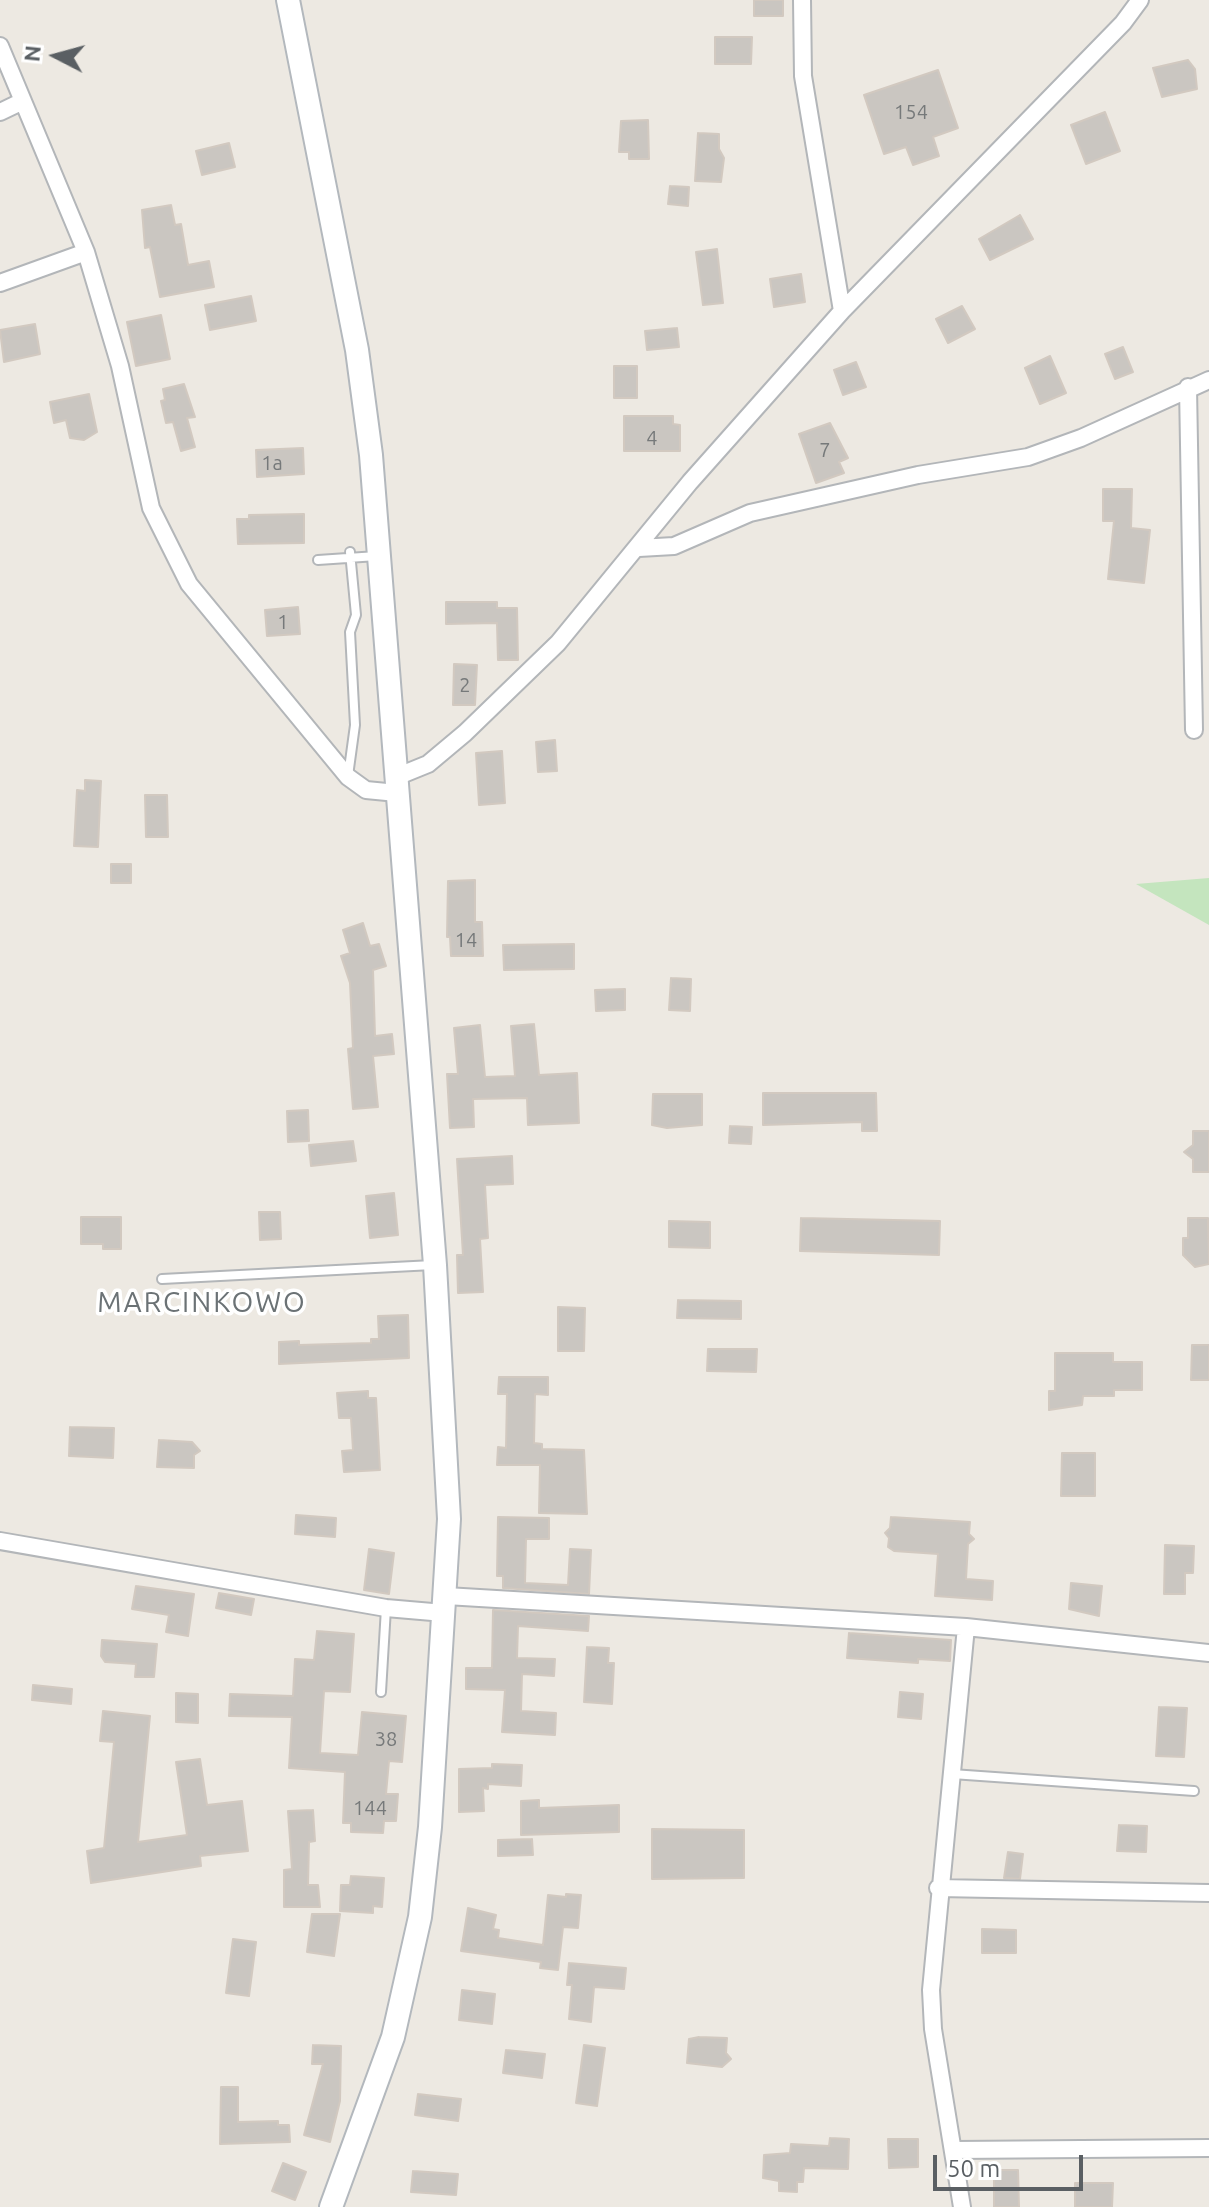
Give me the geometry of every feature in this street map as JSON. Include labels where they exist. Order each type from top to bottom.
[{"type":"street","points":[[288,0],[357,350],[379,556],[448,1454],[445,1605],[430,1827],[420,1917],[393,2037],[331,2207]]},
{"type":"street","points":[[802,0],[803,76],[842,311]]},
{"type":"street","points":[[0,46],[86,252],[120,366],[151,508],[189,584],[348,777],[366,790],[396,785],[428,764],[465,733],[558,643],[639,548],[690,482],[842,311],[1123,23],[1140,0]]},
{"type":"street","points":[[0,112],[23,101]]},
{"type":"street","points":[[0,283],[86,252]]},
{"type":"street","points":[[639,548],[674,546],[750,513],[918,475],[1028,457],[1081,438],[1209,380]]},
{"type":"street","points":[[1188,387],[1194,730]]},
{"type":"street","points":[[0,1541],[386,1608],[445,1605],[966,1627],[1209,1653]]},
{"type":"street","points":[[962,2207],[933,2029],[931,1990],[938,1888],[966,1627]]},
{"type":"street","points":[[938,1888],[1209,1893]]},
{"type":"street","points":[[955,2150],[1209,2148]]},
{"type":"lane","points":[[348,777],[355,725],[350,632],[356,615],[350,555]]},
{"type":"lane","points":[[318,560],[350,555],[379,556]]},
{"type":"lane","points":[[162,1279],[435,1265]]},
{"type":"lane","points":[[381,1692],[386,1608]]},
{"type":"lane","points":[[952,1774],[1194,1791]]},
{"type":"green space","points":[[1209,878],[1209,925],[1136,884]]},
{"type":"building","points":[[754,0],[783,0],[783,16],[754,16]]},
{"type":"building","points":[[715,37],[752,37],[751,64],[715,64]]},
{"type":"building","points":[[1188,60],[1195,69],[1197,89],[1162,97],[1153,68]]},
{"type":"building","points":[[938,70],[958,128],[933,137],[939,156],[913,165],[906,147],[884,154],[864,95]]},
{"type":"building","points":[[1105,112],[1120,151],[1086,164],[1071,125]]},
{"type":"building","points":[[648,120],[649,159],[629,159],[629,152],[619,152],[621,121]]},
{"type":"building","points":[[698,133],[719,134],[719,149],[724,158],[721,182],[695,181]]},
{"type":"building","points":[[229,143],[235,167],[202,175],[196,151]]},
{"type":"building","points":[[670,186],[689,187],[688,206],[668,204]]},
{"type":"building","points":[[171,205],[175,225],[181,224],[188,265],[209,261],[214,287],[160,297],[150,247],[145,248],[142,210]]},
{"type":"building","points":[[1020,215],[1033,239],[990,260],[979,239]]},
{"type":"building","points":[[717,249],[723,303],[703,305],[696,252]]},
{"type":"building","points":[[801,274],[805,302],[774,307],[770,279]]},
{"type":"building","points":[[251,296],[256,321],[210,330],[205,305]]},
{"type":"building","points":[[962,306],[975,329],[948,343],[936,319]]},
{"type":"building","points":[[161,315],[170,359],[136,366],[127,322]]},
{"type":"building","points":[[35,324],[40,354],[4,362],[0,330]]},
{"type":"building","points":[[677,328],[679,347],[647,350],[645,331]]},
{"type":"building","points":[[1123,347],[1133,372],[1115,379],[1105,354]]},
{"type":"building","points":[[1050,356],[1066,393],[1040,404],[1025,368]]},
{"type":"building","points":[[856,362],[866,387],[843,395],[834,370]]},
{"type":"building","points":[[614,366],[637,366],[637,398],[614,398]]},
{"type":"building","points":[[184,384],[195,417],[187,418],[195,447],[181,451],[173,422],[166,423],[161,401],[165,400],[163,389]]},
{"type":"building","points":[[89,394],[97,432],[84,440],[70,438],[66,420],[54,423],[50,402]]},
{"type":"building","points":[[624,416],[673,416],[673,424],[680,425],[680,451],[624,451]]},
{"type":"building","points":[[830,423],[848,458],[839,462],[844,473],[816,483],[799,434]]},
{"type":"building","points":[[303,448],[304,474],[257,477],[256,450]]},
{"type":"building","points":[[1103,489],[1132,489],[1131,528],[1150,530],[1144,583],[1108,579],[1114,521],[1103,521]]},
{"type":"building","points":[[304,514],[304,543],[238,544],[237,519],[249,519],[249,515]]},
{"type":"building","points":[[446,602],[497,602],[497,608],[517,608],[518,660],[498,660],[497,623],[446,624]]},
{"type":"building","points":[[298,607],[300,634],[267,636],[265,610]]},
{"type":"building","points":[[454,664],[477,665],[475,705],[453,705]]},
{"type":"building","points":[[555,740],[557,771],[538,772],[536,742]]},
{"type":"building","points":[[502,751],[505,803],[479,805],[476,753]]},
{"type":"building","points":[[85,780],[101,781],[98,847],[74,846],[77,790],[85,791]]},
{"type":"building","points":[[145,795],[167,795],[168,837],[146,837]]},
{"type":"building","points":[[111,864],[131,864],[131,883],[111,883]]},
{"type":"building","points":[[475,880],[475,922],[482,922],[483,956],[451,956],[450,937],[447,937],[448,881]]},
{"type":"building","points":[[363,923],[370,946],[379,944],[386,966],[373,970],[375,1036],[392,1034],[394,1054],[373,1056],[378,1107],[353,1109],[348,1049],[353,1048],[350,983],[341,956],[350,953],[343,930]]},
{"type":"building","points":[[574,944],[574,969],[504,970],[503,945]]},
{"type":"building","points":[[671,978],[691,979],[690,1011],[669,1010]]},
{"type":"building","points":[[625,989],[625,1010],[596,1011],[595,990]]},
{"type":"building","points":[[534,1024],[539,1075],[577,1073],[579,1123],[528,1125],[527,1098],[473,1099],[474,1127],[450,1128],[447,1074],[458,1074],[454,1028],[480,1025],[485,1077],[515,1076],[511,1026]]},
{"type":"building","points":[[763,1093],[876,1093],[877,1131],[862,1131],[862,1122],[763,1125]]},
{"type":"building","points":[[653,1094],[702,1094],[702,1125],[667,1128],[652,1125]]},
{"type":"building","points":[[308,1110],[309,1141],[288,1142],[287,1111]]},
{"type":"building","points":[[730,1126],[752,1127],[751,1144],[729,1143]]},
{"type":"building","points":[[1193,1131],[1209,1131],[1209,1172],[1193,1172],[1193,1159],[1184,1152],[1193,1145]]},
{"type":"building","points":[[353,1141],[356,1161],[311,1166],[309,1145]]},
{"type":"building","points":[[512,1156],[513,1184],[485,1185],[488,1238],[480,1239],[483,1292],[458,1293],[457,1255],[463,1255],[457,1159]]},
{"type":"building","points":[[394,1193],[398,1235],[370,1238],[366,1196]]},
{"type":"building","points":[[259,1212],[280,1212],[281,1239],[260,1240]]},
{"type":"building","points":[[81,1217],[121,1217],[121,1249],[103,1249],[103,1244],[81,1244]]},
{"type":"building","points":[[801,1218],[940,1221],[939,1255],[800,1251]]},
{"type":"building","points":[[1188,1218],[1208,1218],[1209,1264],[1195,1267],[1183,1255],[1183,1238],[1188,1238]]},
{"type":"building","points":[[669,1221],[710,1222],[710,1248],[669,1247]]},
{"type":"building","points":[[678,1300],[741,1301],[741,1319],[677,1318]]},
{"type":"building","points":[[558,1307],[585,1308],[584,1351],[558,1351]]},
{"type":"building","points":[[408,1315],[409,1358],[279,1364],[279,1342],[299,1341],[299,1345],[371,1343],[371,1339],[379,1339],[378,1316]]},
{"type":"building","points":[[1192,1345],[1209,1345],[1209,1380],[1191,1380]]},
{"type":"building","points":[[708,1349],[757,1349],[756,1372],[707,1371]]},
{"type":"building","points":[[1055,1353],[1113,1353],[1113,1362],[1142,1362],[1142,1390],[1114,1390],[1114,1396],[1083,1396],[1082,1405],[1049,1410],[1049,1391],[1055,1391]]},
{"type":"building","points":[[499,1377],[548,1377],[548,1395],[535,1394],[534,1443],[542,1444],[542,1449],[584,1450],[587,1514],[539,1513],[540,1465],[497,1465],[498,1447],[506,1448],[507,1394],[498,1394]]},
{"type":"building","points":[[368,1391],[368,1398],[376,1398],[380,1470],[344,1472],[342,1451],[353,1450],[351,1418],[339,1418],[337,1393]]},
{"type":"building","points":[[70,1427],[114,1428],[113,1458],[69,1456]]},
{"type":"building","points":[[159,1440],[192,1442],[200,1451],[194,1455],[194,1468],[157,1467]]},
{"type":"building","points":[[1062,1453],[1095,1453],[1095,1496],[1061,1496]]},
{"type":"building","points":[[296,1515],[336,1518],[335,1537],[295,1534]]},
{"type":"building","points":[[498,1517],[549,1518],[549,1539],[526,1539],[525,1583],[568,1585],[570,1549],[591,1550],[589,1594],[503,1588],[503,1576],[497,1576]]},
{"type":"building","points":[[891,1517],[970,1522],[969,1534],[974,1539],[968,1544],[966,1579],[993,1581],[992,1600],[935,1596],[938,1554],[894,1551],[888,1547],[889,1538],[885,1533],[890,1528]]},
{"type":"building","points":[[1165,1545],[1194,1546],[1193,1573],[1185,1573],[1185,1594],[1164,1594]]},
{"type":"building","points":[[369,1549],[394,1553],[389,1594],[364,1590]]},
{"type":"building","points":[[1071,1583],[1102,1586],[1099,1616],[1069,1609]]},
{"type":"building","points":[[136,1586],[194,1594],[188,1636],[166,1632],[169,1615],[132,1609]]},
{"type":"building","points":[[219,1593],[254,1599],[251,1615],[216,1608]]},
{"type":"building","points":[[493,1610],[589,1616],[588,1631],[518,1626],[517,1658],[555,1659],[554,1676],[522,1674],[521,1711],[556,1713],[555,1735],[502,1732],[505,1690],[466,1689],[466,1668],[492,1668]]},
{"type":"building","points":[[317,1631],[354,1634],[350,1692],[324,1691],[320,1753],[358,1755],[362,1712],[406,1716],[402,1762],[389,1761],[386,1794],[398,1794],[396,1821],[384,1821],[383,1833],[351,1832],[351,1823],[343,1823],[345,1772],[289,1768],[292,1717],[229,1716],[230,1694],[293,1696],[295,1659],[314,1660]]},
{"type":"building","points":[[849,1633],[951,1640],[950,1661],[918,1659],[918,1663],[847,1658]]},
{"type":"building","points":[[102,1640],[157,1644],[154,1677],[135,1677],[136,1664],[105,1662],[101,1656]]},
{"type":"building","points":[[587,1647],[609,1648],[608,1663],[614,1663],[612,1704],[584,1702]]},
{"type":"building","points":[[33,1685],[72,1689],[71,1704],[32,1700]]},
{"type":"building","points":[[900,1692],[923,1694],[921,1719],[898,1717]]},
{"type":"building","points":[[176,1693],[198,1694],[198,1723],[176,1722]]},
{"type":"building","points":[[1159,1707],[1187,1708],[1184,1757],[1156,1756]]},
{"type":"building","points":[[103,1711],[150,1716],[138,1842],[187,1835],[176,1762],[200,1759],[207,1805],[242,1801],[248,1851],[200,1856],[201,1866],[91,1883],[87,1851],[104,1848],[114,1742],[100,1741]]},
{"type":"building","points":[[492,1764],[522,1765],[521,1786],[488,1784],[488,1789],[483,1788],[484,1811],[459,1812],[459,1769],[492,1768]]},
{"type":"building","points":[[539,1800],[539,1808],[619,1805],[619,1832],[521,1835],[521,1801]]},
{"type":"building","points":[[313,1810],[315,1841],[309,1842],[308,1885],[318,1885],[320,1907],[284,1907],[284,1870],[292,1869],[288,1811]]},
{"type":"building","points":[[1119,1825],[1147,1826],[1146,1852],[1117,1851]]},
{"type":"building","points":[[652,1829],[744,1830],[744,1878],[652,1879]]},
{"type":"building","points":[[532,1839],[533,1855],[498,1856],[498,1840]]},
{"type":"building","points":[[1008,1852],[1023,1854],[1020,1879],[1004,1878]]},
{"type":"building","points":[[351,1876],[384,1878],[382,1907],[373,1906],[373,1913],[340,1911],[341,1885],[350,1885]]},
{"type":"building","points":[[566,1894],[581,1895],[578,1928],[563,1927],[558,1970],[540,1968],[541,1962],[461,1951],[468,1908],[496,1915],[493,1929],[499,1930],[498,1938],[543,1945],[548,1895],[566,1897]]},
{"type":"building","points":[[312,1914],[340,1914],[334,1956],[307,1952]]},
{"type":"building","points":[[982,1929],[1016,1930],[1016,1953],[982,1953]]},
{"type":"building","points":[[233,1939],[256,1942],[249,1996],[226,1993]]},
{"type":"building","points":[[569,1963],[626,1968],[624,1989],[594,1987],[591,2022],[569,2019],[572,1985],[567,1985]]},
{"type":"building","points":[[462,1990],[495,1994],[492,2024],[459,2020]]},
{"type":"building","points":[[727,2038],[726,2053],[731,2059],[722,2067],[687,2063],[689,2039]]},
{"type":"building","points":[[313,2045],[341,2046],[340,2101],[330,2142],[304,2135],[323,2064],[312,2064]]},
{"type":"building","points":[[584,2045],[605,2048],[597,2106],[576,2103]]},
{"type":"building","points":[[506,2050],[545,2054],[542,2078],[503,2073]]},
{"type":"building","points":[[221,2087],[238,2087],[238,2122],[278,2121],[278,2125],[289,2125],[290,2142],[220,2144]]},
{"type":"building","points":[[418,2094],[461,2099],[458,2121],[415,2115]]},
{"type":"building","points":[[830,2138],[849,2139],[848,2169],[804,2168],[803,2182],[797,2182],[797,2192],[779,2191],[779,2181],[763,2178],[764,2155],[790,2153],[791,2144],[829,2146]]},
{"type":"building","points":[[888,2139],[918,2139],[918,2167],[889,2168]]},
{"type":"building","points":[[283,2163],[306,2172],[295,2200],[272,2191]]},
{"type":"building","points":[[994,2170],[1018,2170],[1019,2207],[994,2207]]},
{"type":"building","points":[[413,2171],[458,2174],[456,2195],[411,2192]]},
{"type":"building","points":[[1075,2183],[1113,2183],[1112,2207],[1075,2207]]},
{"type":"district","name":"MARCINKOWO","points":[[202,1303]]}]
